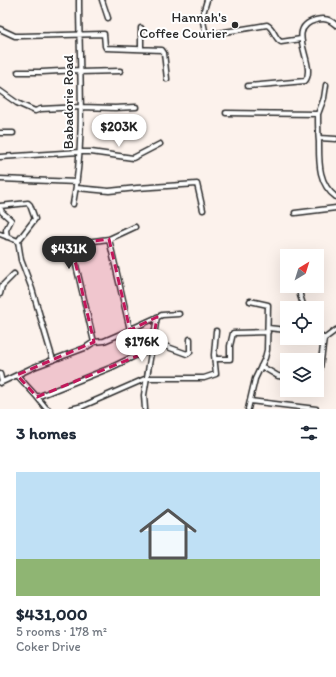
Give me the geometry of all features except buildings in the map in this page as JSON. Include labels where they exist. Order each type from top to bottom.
[{"type":"street","name":"Babadorie Road","points":[[73,204],[77,182],[81,106],[79,71],[79,0]]},
{"type":"street","points":[[102,0],[105,4],[108,18]]},
{"type":"street","points":[[207,0],[202,17],[206,35],[267,25],[281,42],[301,39]]},
{"type":"street","points":[[248,86],[305,81],[309,73],[301,39],[303,28],[308,22],[326,18],[336,25]]},
{"type":"street","points":[[141,28],[141,49]]},
{"type":"street","points":[[0,29],[18,36],[34,37],[104,34],[104,46],[106,48],[164,51],[167,79]]},
{"type":"street","points":[[18,72],[120,71]]},
{"type":"street","points":[[326,85],[324,98],[318,114],[319,164],[322,179],[331,194],[336,197]]},
{"type":"street","points":[[0,91],[17,103],[35,111],[41,109],[81,106],[115,108],[136,107]]},
{"type":"street","points":[[226,113],[318,114]]},
{"type":"street","points":[[0,133],[13,133]]},
{"type":"street","points":[[318,138],[336,139]]},
{"type":"street","points":[[0,157],[92,152],[133,158],[160,144]]},
{"type":"street","points":[[0,180],[77,182]]},
{"type":"street","points":[[76,188],[109,191],[197,184],[203,210]]},
{"type":"street","points":[[7,237],[6,230],[11,220],[2,212],[0,207],[28,203],[35,219],[18,241],[21,260],[32,289],[53,360]]},
{"type":"street","points":[[295,213],[336,208]]},
{"type":"street","points":[[94,342],[71,244],[109,239],[136,227]]},
{"type":"street","points":[[0,234],[18,241]]},
{"type":"street","points":[[109,239],[130,330]]},
{"type":"street","points":[[0,294],[2,286],[14,274]]},
{"type":"street","points":[[248,409],[255,379],[265,358],[268,330],[268,305],[250,301]]},
{"type":"street","points":[[0,374],[1,382],[85,348],[94,342],[104,341],[162,315],[179,314]]},
{"type":"street","points":[[145,409],[144,396],[157,318]]},
{"type":"street","points":[[215,360],[230,359],[230,346],[233,332],[280,330]]},
{"type":"street","points":[[324,339],[336,330]]},
{"type":"street","points":[[71,409],[104,398],[147,378],[204,378],[216,374],[216,331]]},
{"type":"street","points":[[154,342],[187,354],[190,352],[190,339]]},
{"type":"street","points":[[37,397],[110,368],[139,354],[152,350]]},
{"type":"street","points":[[261,366],[280,376]]},
{"type":"street","points":[[17,375],[47,409]]},
{"type":"street","points":[[250,401],[316,409]]},
{"type":"street","points":[[41,409],[47,409]]},
{"type":"highlighted area","points":[[109,239],[130,330],[157,317],[152,350],[37,397],[17,375],[94,342],[71,244]]},
{"type":"place","name":"Hannah's Coffee Courier","points":[[235,25]]}]
